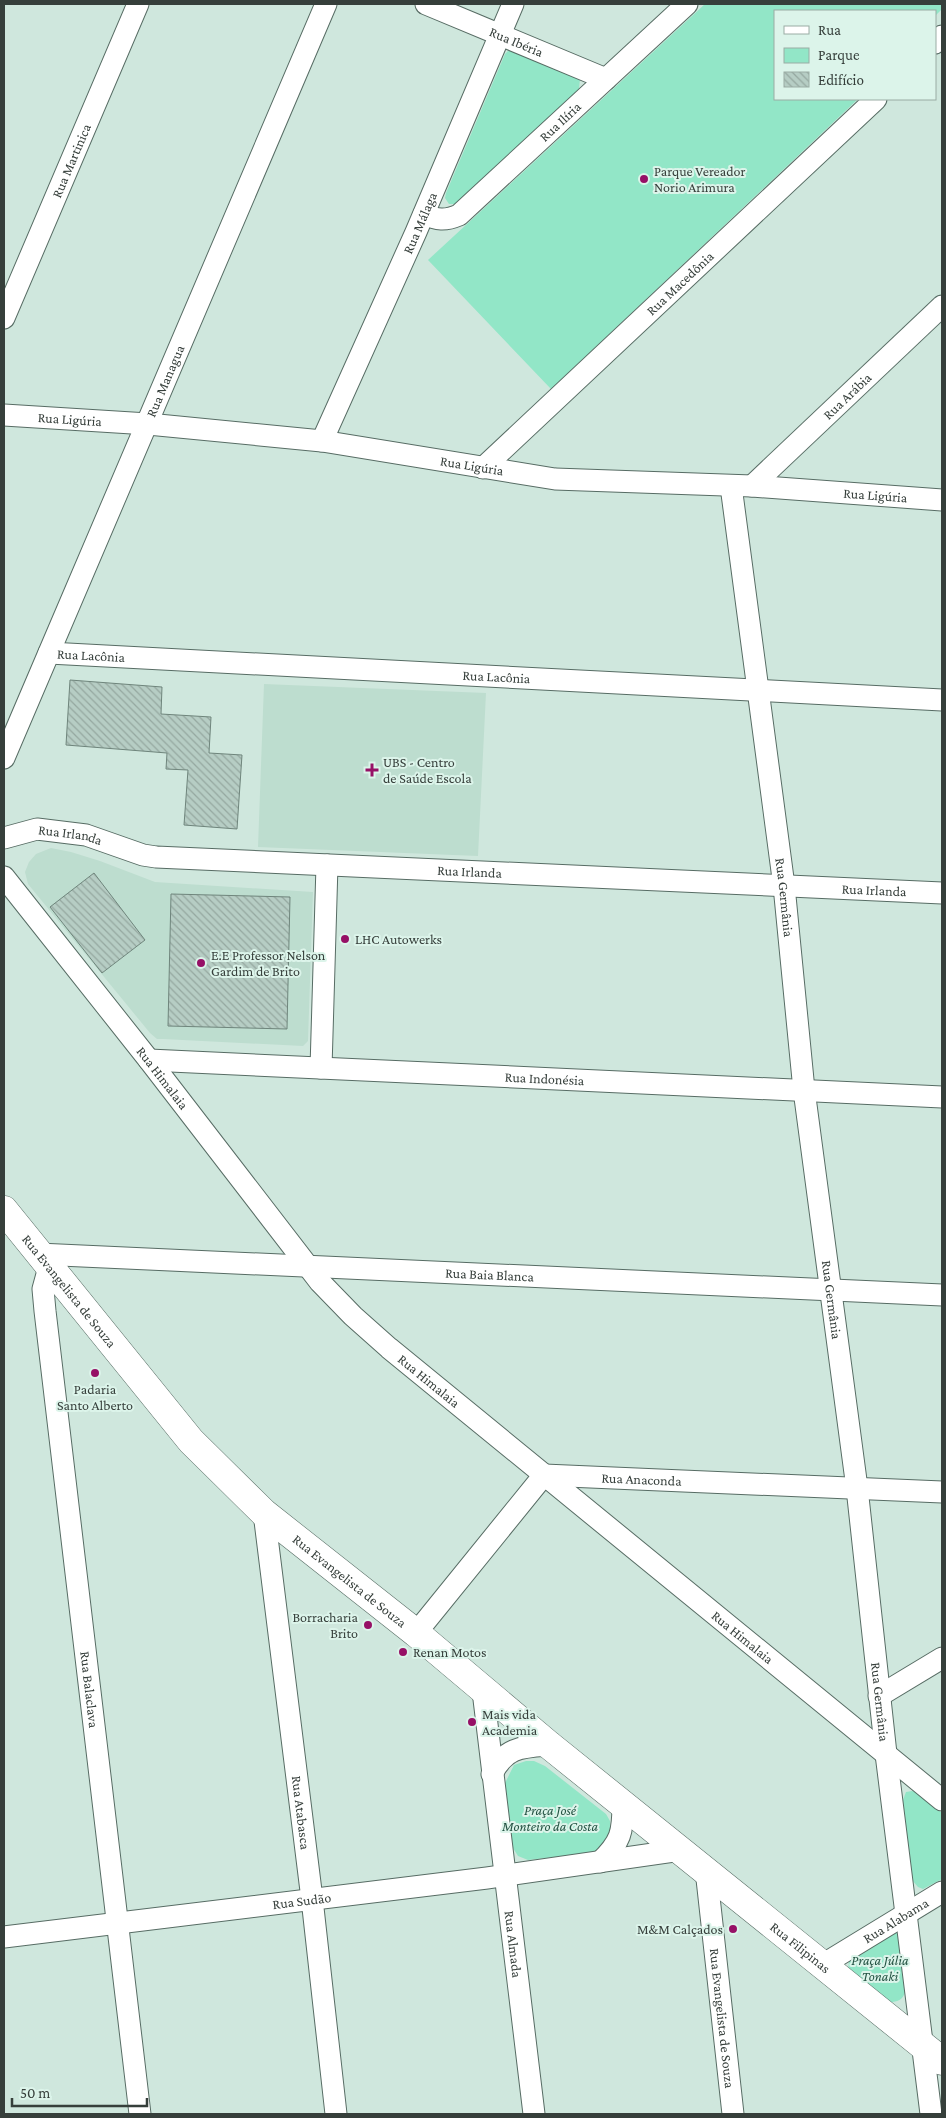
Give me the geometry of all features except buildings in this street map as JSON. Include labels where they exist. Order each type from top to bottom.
[{"type":"main road","name":"Rua Evangelista de Souza","points":[[4,1210],[191,1441],[264,1513],[416,1633],[549,1745],[706,1870]]},
{"type":"main road","name":"Rua Filipinas","points":[[706,1870],[933,2053]]},
{"type":"street","name":"Rua Martinica","points":[[4,318],[138,4]]},
{"type":"street","name":"Rua Managua","points":[[4,758],[326,4]]},
{"type":"street","name":"Rua Ibéria","points":[[426,4],[606,79]]},
{"type":"street","name":"Rua Málaga","points":[[322,441],[424,214],[513,4]]},
{"type":"street","name":"Rua Ilíria","points":[[424,214],[444,220],[459,215],[687,4]]},
{"type":"street","name":"Rua Macedônia","points":[[483,468],[875,100]]},
{"type":"street","name":"Rua Arábia","points":[[752,486],[942,306]]},
{"type":"street","name":"Rua Ligúria","points":[[4,415],[148,424],[322,441],[555,479],[752,486],[942,500]]},
{"type":"street","name":"Rua Germânia","points":[[731,486],[784,886],[804,1090],[857,1488],[879,1696],[906,1913],[933,2053],[931,2114]]},
{"type":"street","name":"Rua Lacônia","points":[[49,653],[942,700]]},
{"type":"street","name":"Rua Irlanda","points":[[4,838],[38,829],[86,835],[143,855],[156,857],[942,893]]},
{"type":"street","points":[[321,1068],[327,865]]},
{"type":"street","name":"Rua Himalaia","points":[[4,877],[149,1060],[307,1267],[353,1316],[388,1348],[942,1800]]},
{"type":"street","name":"Rua Indonésia","points":[[149,1060],[942,1096]]},
{"type":"street","name":"Rua Baia Blanca","points":[[43,1260],[307,1267],[942,1295]]},
{"type":"street","name":"Rua Balaclava","points":[[43,1260],[43,1289],[116,1923],[140,2114]]},
{"type":"street","points":[[416,1633],[544,1475]]},
{"type":"street","name":"Rua Anaconda","points":[[544,1475],[942,1492]]},
{"type":"street","name":"Rua Atabasca","points":[[264,1513],[312,1899],[336,2114]]},
{"type":"street","points":[[879,1696],[942,1658]]},
{"type":"street","name":"Rua Almada","points":[[483,1691],[534,2114]]},
{"type":"street","points":[[492,1774],[497,1763],[510,1752],[528,1747],[549,1745]]},
{"type":"street","points":[[600,1862],[619,1840],[622,1831],[624,1804]]},
{"type":"street","name":"Rua Sudão","points":[[4,1937],[504,1876],[681,1850]]},
{"type":"street","name":"Rua Evangelista de Souza","points":[[706,1870],[734,2114]]},
{"type":"street","name":"Rua Alabama","points":[[824,1964],[942,1892]]},
{"type":"street","points":[[712,1920],[721,1905],[727,1901],[734,1899],[743,1900]]},
{"type":"shaded area","name":"UBS - Centro de Saúde Escola","points":[[264,684],[486,693],[478,856],[258,847]]},
{"type":"shaded area","name":"E.E Professor Nelson Gardim de Brito","points":[[51,848],[100,861],[155,882],[313,892],[308,1041],[303,1046],[157,1039],[150,1033],[28,884],[25,872],[29,862],[36,854]]},
{"type":"green space","name":"Parque Vereador Norio Arimura","points":[[705,4],[942,4],[942,9],[936,15],[936,10],[774,10],[774,100],[857,100],[551,389],[428,260]]},
{"type":"green space","points":[[509,50],[580,79],[579,89],[457,204],[449,204],[445,198],[446,193],[505,54]]},
{"type":"green space","name":"Praça José Monteiro da Costa","points":[[526,1761],[534,1761],[545,1766],[606,1814],[610,1821],[610,1839],[597,1851],[528,1860],[518,1856],[513,1848],[505,1783],[514,1765]]},
{"type":"green space","points":[[906,1792],[916,1792],[942,1813],[942,1879],[923,1889],[918,1887],[912,1880],[903,1800]]},
{"type":"green space","name":"Praça Júlia Tonaki","points":[[894,1933],[898,1933],[905,1992],[901,1999],[890,2002],[848,1971],[849,1961]]},
{"type":"place","name":"Parque Vereador Norio Arimura","points":[[644,179]]},
{"type":"place","name":"UBS - Centro de Saúde Escola","points":[[372,770]]},
{"type":"place","name":"LHC Autowerks","points":[[345,939]]},
{"type":"place","name":"E.E Professor Nelson Gardim de Brito","points":[[201,963]]},
{"type":"place","name":"Padaria Santo Alberto","points":[[95,1373]]},
{"type":"place","name":"Borracharia Brito","points":[[368,1625]]},
{"type":"place","name":"Renan Motos","points":[[403,1652]]},
{"type":"place","name":"Mais vida Academia","points":[[472,1722]]},
{"type":"place","name":"M&M Calçados","points":[[733,1929]]}]
